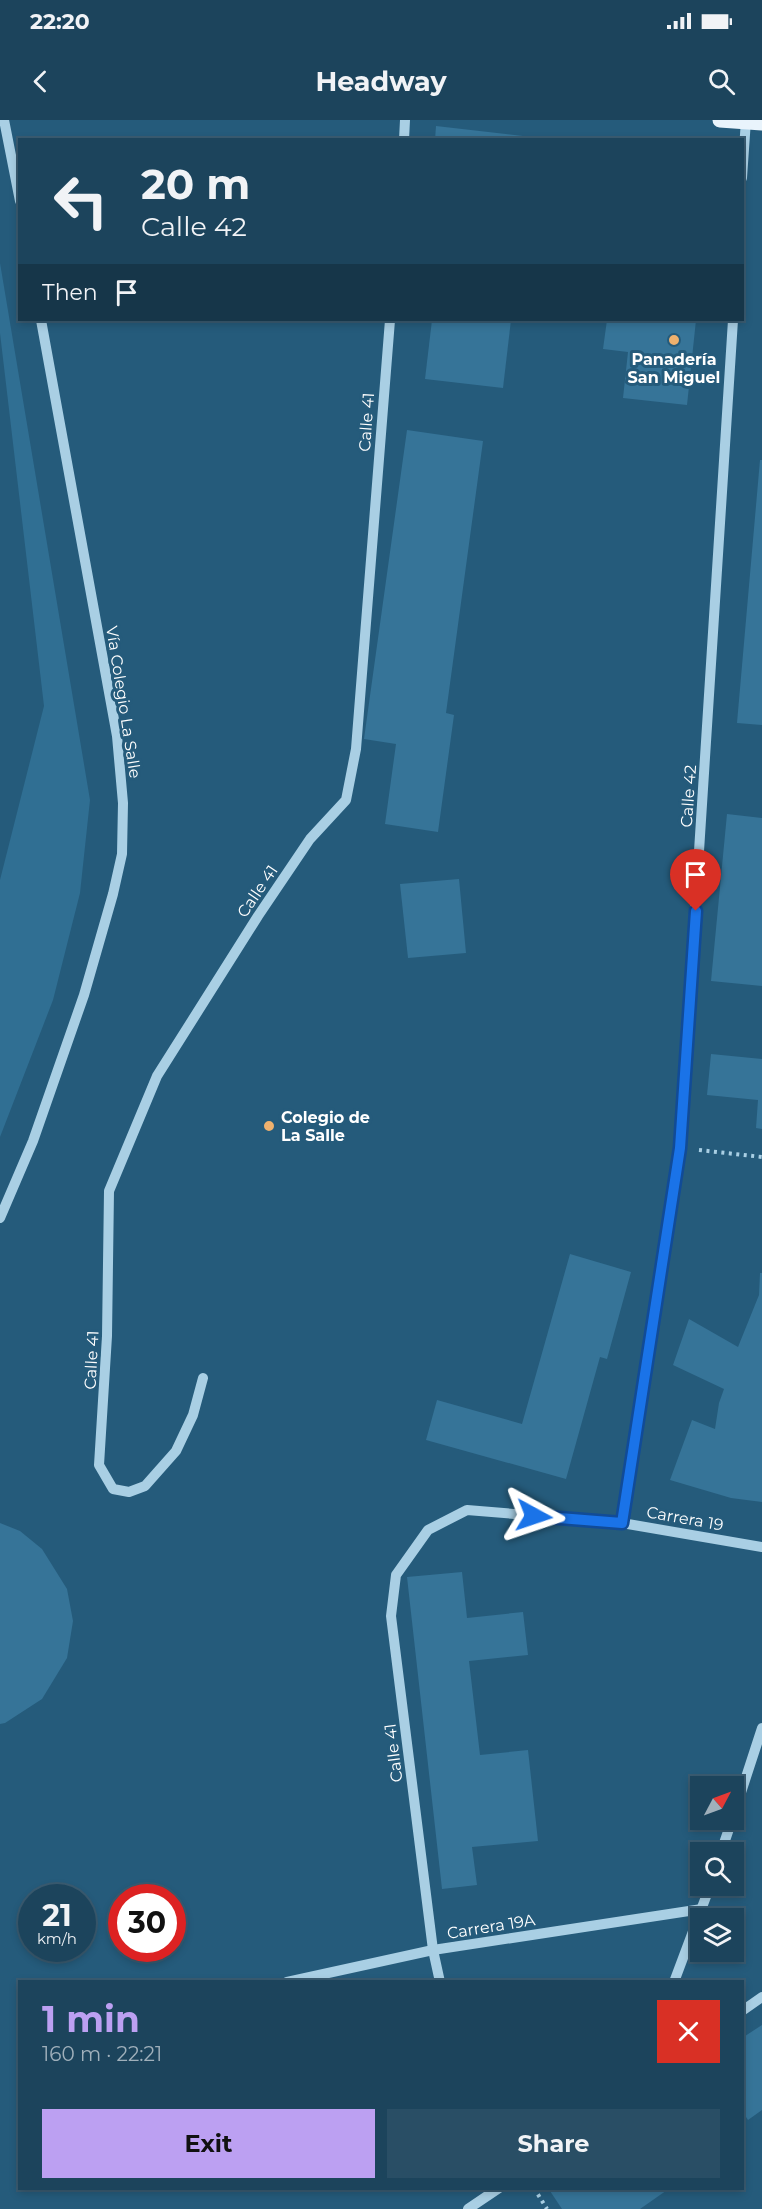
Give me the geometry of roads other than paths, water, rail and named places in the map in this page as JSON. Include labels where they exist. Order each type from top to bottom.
[{"type":"main road","points":[[720,120],[762,123]]},
{"type":"street","points":[[4,120],[18,191]]},
{"type":"street","points":[[404,138],[405,120]]},
{"type":"street","points":[[744,150],[746,121]]},
{"type":"street","name":"Vía Colegio La Salle","points":[[0,1218],[33,1141],[84,994],[122,854],[123,803],[117,736],[41,321]]},
{"type":"street","name":"Calle 41","points":[[203,1378],[193,1414],[176,1451],[146,1486],[129,1492],[113,1489],[99,1465],[108,1336],[109,1191],[157,1076],[310,838],[346,800],[356,749],[390,321]]},
{"type":"street","name":"Calle 42","points":[[622,1523],[680,1148],[734,321]]},
{"type":"street","name":"Carrera 19","points":[[428,1530],[467,1510],[622,1523],[762,1547]]},
{"type":"street","name":"Calle 41","points":[[428,1530],[396,1575],[392,1616],[433,1950],[440,1980]]},
{"type":"street","points":[[744,1783],[762,1728]]},
{"type":"street","name":"Carrera 19A","points":[[296,1980],[433,1950],[690,1911]]},
{"type":"street","points":[[675,1980],[690,1940]]},
{"type":"street","points":[[744,2009],[762,1997]]},
{"type":"street","points":[[468,2209],[483,2194]]},
{"type":"place","name":"Panadería San Miguel","points":[[674,340]]},
{"type":"place","name":"Colegio de La Salle","points":[[269,1126]]}]
